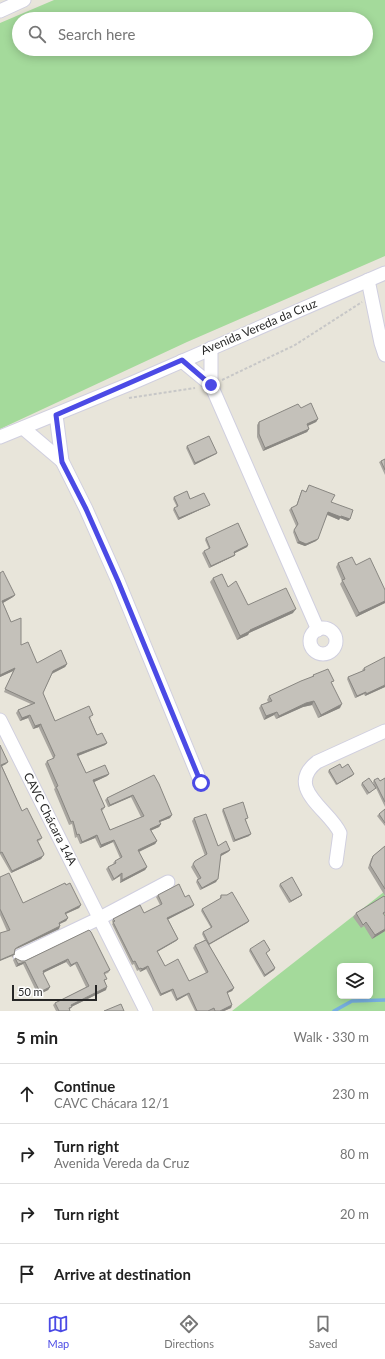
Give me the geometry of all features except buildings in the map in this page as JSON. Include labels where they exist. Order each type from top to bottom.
[{"type":"street","points":[[0,10],[24,0]]},
{"type":"street","name":"Avenida Vereda da Cruz","points":[[0,437],[56,415],[385,273]]},
{"type":"street","points":[[368,280],[380,343],[385,354]]},
{"type":"street","points":[[211,348],[211,385],[318,630],[327,629],[331,631],[336,639],[329,656]]},
{"type":"street","points":[[182,360],[211,385]]},
{"type":"street","points":[[56,415],[62,462],[86,509],[118,581],[201,783]]},
{"type":"street","points":[[24,428],[62,462]]},
{"type":"street","name":"CAVC Chácara 14A","points":[[0,720],[146,1011]]},
{"type":"street","points":[[336,862],[340,833],[310,796],[305,786],[308,771],[317,762],[385,731]]},
{"type":"street","points":[[20,956],[100,918],[168,882]]},
{"type":"path","points":[[124,399],[211,385],[295,345],[371,296]]},
{"type":"green space","points":[[54,0],[385,0],[385,256],[187,342],[0,429],[0,23],[12,18],[12,56],[373,56],[373,12],[26,12]]},
{"type":"green space","points":[[385,891],[385,1011],[232,1011]]},
{"type":"waterway","points":[[334,1011],[352,1001],[385,1000]]},
{"type":"route","points":[[201,783],[118,581],[86,509],[62,462],[56,415],[182,360],[211,385]]}]
